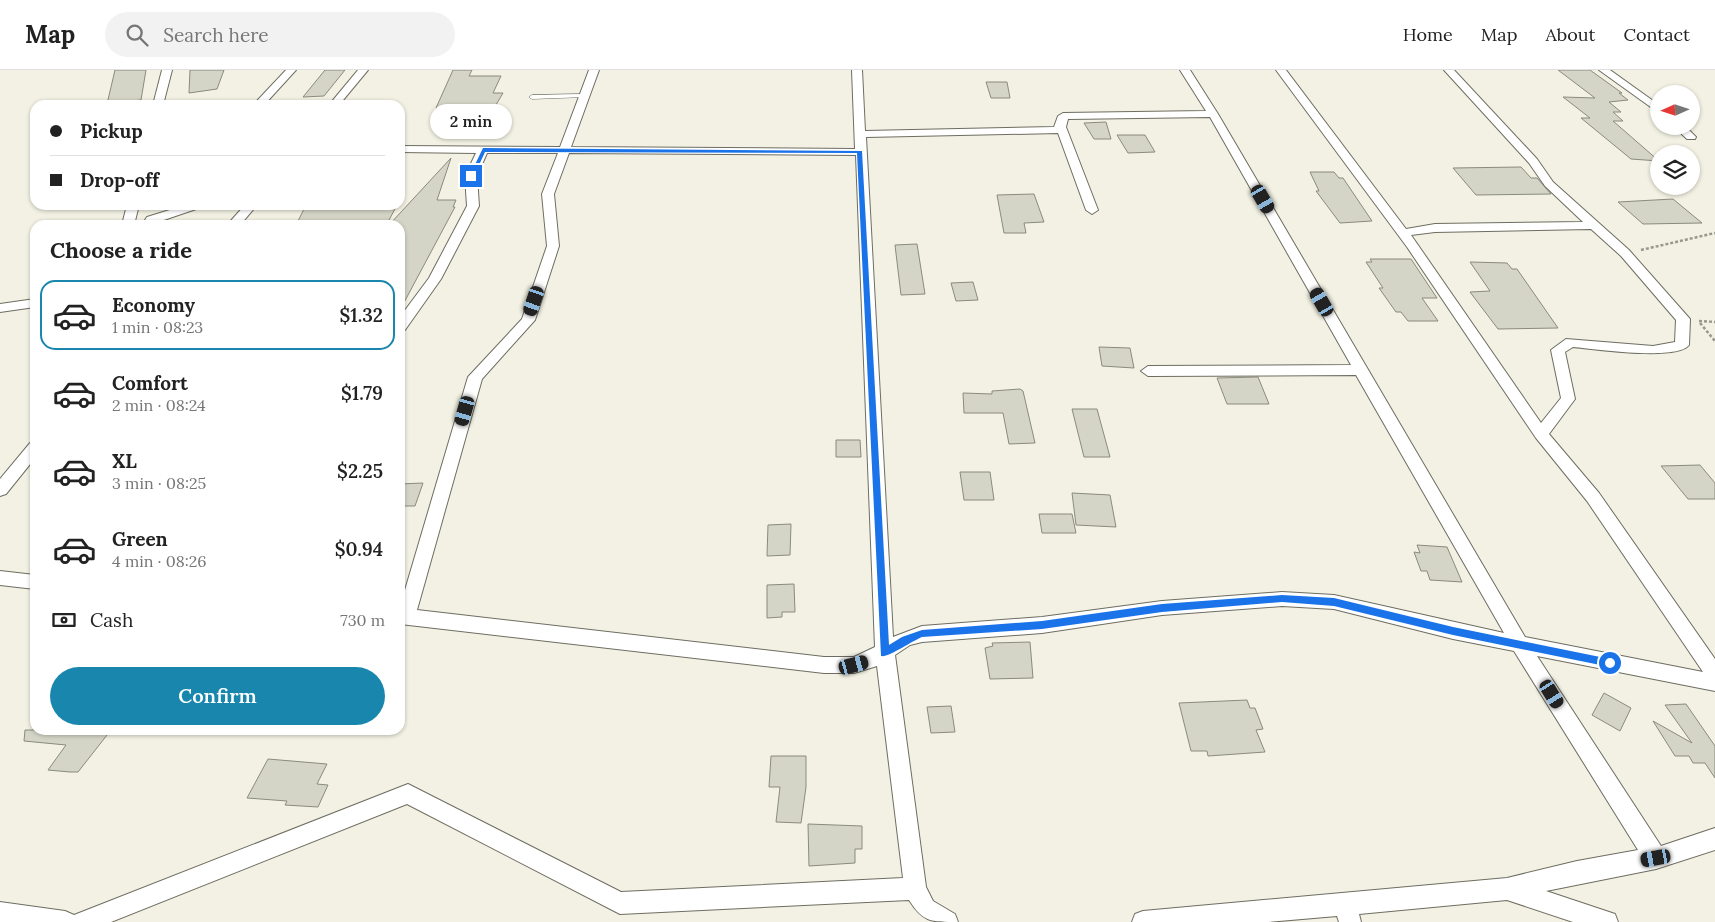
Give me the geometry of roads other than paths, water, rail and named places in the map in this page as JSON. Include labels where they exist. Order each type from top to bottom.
[{"type":"street","points":[[159,100],[166,70]]},
{"type":"street","points":[[263,100],[291,70]]},
{"type":"street","points":[[338,100],[363,70]]},
{"type":"street","points":[[405,609],[475,377],[528,320],[553,246],[548,194],[594,70]]},
{"type":"street","points":[[857,70],[885,653],[915,889],[925,909],[947,922]]},
{"type":"street","points":[[1185,70],[1214,114],[1520,645],[1656,858]]},
{"type":"street","points":[[1281,70],[1479,340],[1541,434],[1593,497],[1715,674]]},
{"type":"street","points":[[1449,70],[1533,161],[1549,184],[1625,253],[1683,319],[1682,345],[1653,350],[1571,342],[1558,350],[1568,399],[1541,434]]},
{"type":"street","points":[[1604,70],[1650,103]]},
{"type":"street","points":[[1092,210],[1061,127],[1063,116],[1214,114]]},
{"type":"street","points":[[860,134],[1056,130],[1061,127]]},
{"type":"street","points":[[405,149],[860,152]]},
{"type":"street","points":[[405,319],[435,279],[473,206],[471,176],[483,150]]},
{"type":"street","points":[[151,220],[160,210]]},
{"type":"street","points":[[156,220],[184,210]]},
{"type":"street","points":[[238,220],[246,210]]},
{"type":"street","points":[[1402,233],[1435,228],[1594,225]]},
{"type":"street","points":[[0,308],[30,303]]},
{"type":"street","points":[[1148,371],[1362,370]]},
{"type":"street","points":[[0,490],[30,453]]},
{"type":"street","points":[[0,578],[30,581]]},
{"type":"street","points":[[405,616],[824,665],[854,665],[885,653],[905,639],[922,634],[1042,625],[1162,608],[1282,599],[1334,602],[1453,631],[1715,683]]},
{"type":"street","points":[[82,922],[408,794],[620,903],[915,889]]},
{"type":"street","points":[[1143,922],[1347,913],[1507,889],[1577,872],[1656,858],[1715,839]]},
{"type":"street","points":[[1507,889],[1607,922]]},
{"type":"street","points":[[0,913],[65,922]]},
{"type":"lane","points":[[532,97],[584,96]]}]
